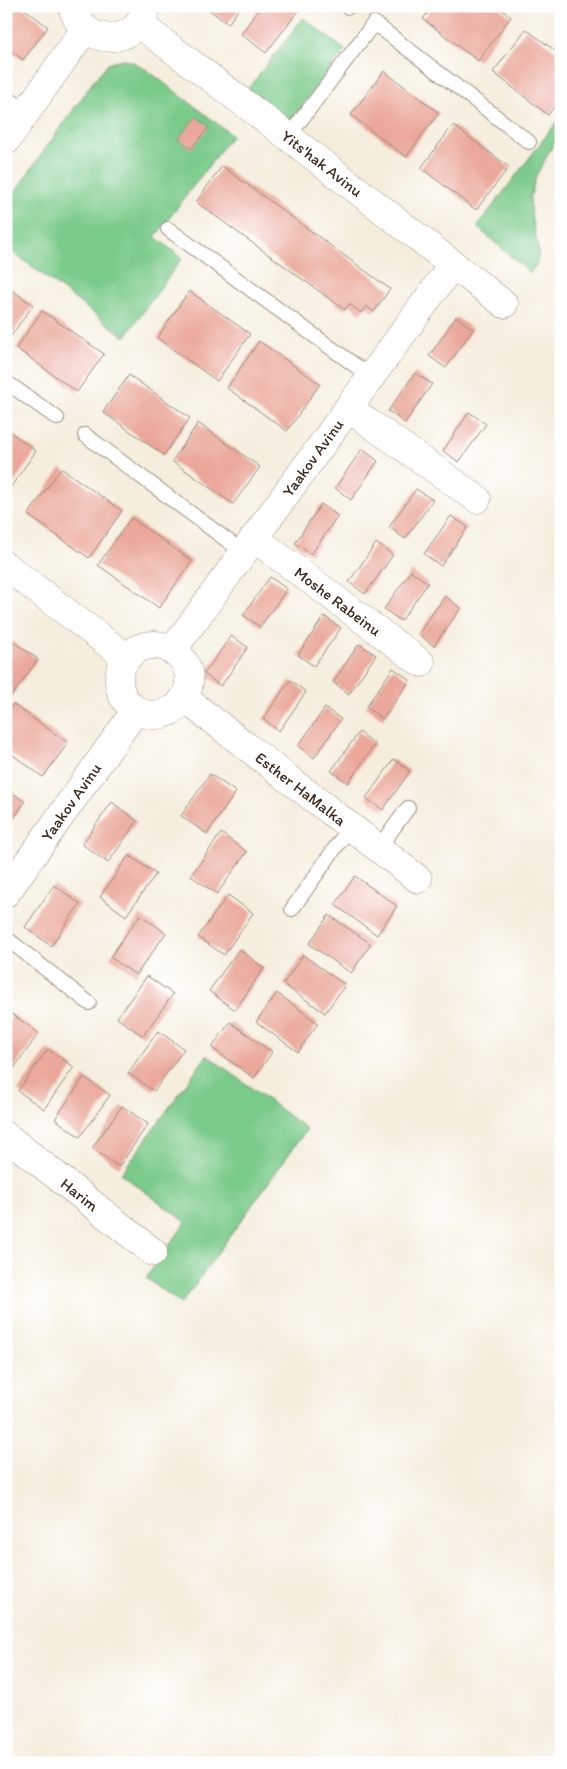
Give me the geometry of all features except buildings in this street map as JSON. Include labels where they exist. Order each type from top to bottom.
[{"type":"street","points":[[6,141],[16,104],[79,18],[96,35],[113,38],[125,35],[143,15]]},
{"type":"street","name":"Yits'hak Avinu","points":[[143,15],[288,137],[504,304]]},
{"type":"street","name":"Yaakov Avinu","points":[[172,651],[453,264]]},
{"type":"street","points":[[348,408],[477,498]]},
{"type":"street","name":"Moshe Rabeinu","points":[[248,545],[421,663]]},
{"type":"street","points":[[6,566],[127,658]]},
{"type":"street","points":[[151,646],[162,646],[172,651],[184,662],[188,672],[189,683],[184,698],[177,707],[162,714],[146,714],[136,710],[125,699],[121,688],[120,672],[127,658],[140,648],[151,646]]},
{"type":"street","name":"Esther HaMalka","points":[[184,698],[418,879]]},
{"type":"street","name":"Yaakov Avinu","points":[[7,889],[136,710]]},
{"type":"street","name":"Harim","points":[[6,1136],[153,1252]]},
{"type":"lane","points":[[288,137],[374,23],[529,142]]},
{"type":"lane","points":[[168,229],[370,377]]},
{"type":"lane","points":[[6,382],[57,418]]},
{"type":"lane","points":[[85,435],[248,545]]},
{"type":"lane","points":[[378,848],[408,808]]},
{"type":"lane","points":[[292,909],[350,827]]},
{"type":"lane","points":[[6,938],[89,1003]]},
{"type":"green space","points":[[303,18],[345,50],[290,121],[248,89]]},
{"type":"green space","points":[[122,59],[133,62],[147,70],[232,135],[155,237],[182,258],[125,337],[6,247],[6,204],[98,75],[108,64]]},
{"type":"green space","points":[[561,116],[561,133],[536,176],[530,198],[532,220],[539,252],[537,264],[530,273],[477,227]]},
{"type":"green space","points":[[207,1055],[307,1129],[181,1304],[146,1278],[186,1222],[121,1174]]}]
